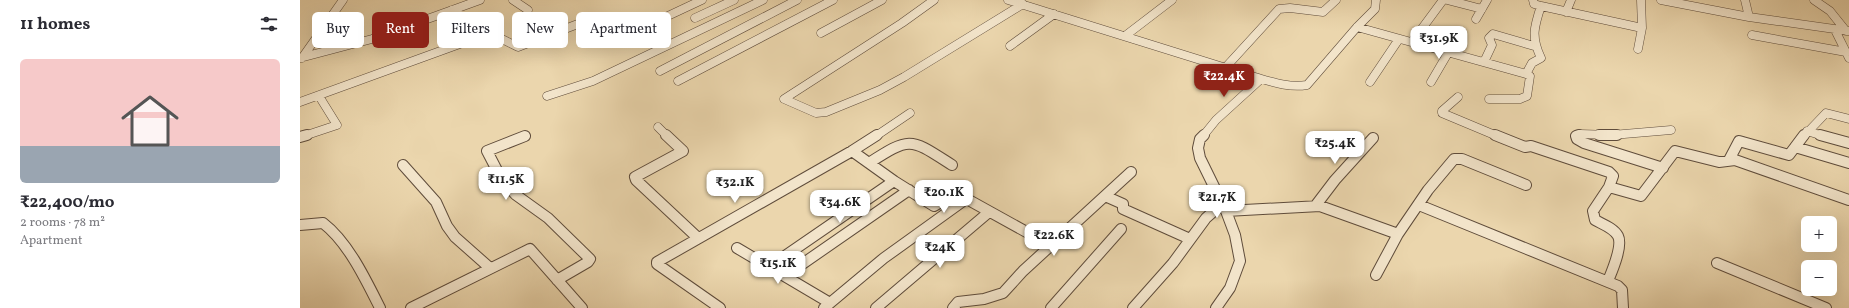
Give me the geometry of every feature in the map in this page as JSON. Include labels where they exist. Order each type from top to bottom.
[{"type":"street","points":[[301,58],[342,0]]},
{"type":"street","points":[[301,58],[372,39],[480,0]]},
{"type":"street","points":[[513,0],[528,10]]},
{"type":"street","points":[[671,15],[702,0]]},
{"type":"street","points":[[695,18],[734,0]]},
{"type":"street","points":[[547,96],[593,81],[763,0]]},
{"type":"street","points":[[660,71],[797,0]]},
{"type":"street","points":[[678,81],[833,0]]},
{"type":"street","points":[[821,33],[882,0]]},
{"type":"street","points":[[934,0],[902,23],[784,99],[816,113],[826,112],[880,90],[904,77],[1023,4]]},
{"type":"street","points":[[1008,0],[1261,79],[1298,87],[1307,85],[1357,27],[1375,10],[1376,0]]},
{"type":"street","points":[[1125,36],[1172,0]]},
{"type":"street","points":[[1290,8],[1298,0]]},
{"type":"street","points":[[1225,68],[1277,11],[1290,8],[1323,12],[1336,0]]},
{"type":"street","points":[[1412,42],[1441,2],[1431,0]]},
{"type":"street","points":[[1447,0],[1482,9]]},
{"type":"street","points":[[1476,19],[1487,0]]},
{"type":"street","points":[[1533,0],[1534,4],[1541,6],[1642,28]]},
{"type":"street","points":[[1566,12],[1571,0]]},
{"type":"street","points":[[1638,49],[1642,28],[1641,0]]},
{"type":"street","points":[[1661,0],[1675,1],[1749,17],[1847,31]]},
{"type":"street","points":[[1707,9],[1708,0]]},
{"type":"street","points":[[1745,0],[1749,17]]},
{"type":"street","points":[[1814,0],[1830,11],[1847,31]]},
{"type":"street","points":[[1526,74],[1532,63],[1541,58],[1534,46],[1533,33],[1541,6]]},
{"type":"street","points":[[1010,46],[1054,14]]},
{"type":"street","points":[[504,40],[520,47],[576,25]]},
{"type":"street","points":[[1357,27],[1530,76],[1526,97],[1489,99]]},
{"type":"street","points":[[1835,30],[1847,55]]},
{"type":"street","points":[[1484,62],[1492,45],[1489,38],[1493,34],[1534,46]]},
{"type":"street","points":[[1752,36],[1847,55]]},
{"type":"street","points":[[1370,82],[1399,39]]},
{"type":"street","points":[[300,102],[394,70],[451,48]]},
{"type":"street","points":[[1431,82],[1448,53]]},
{"type":"street","points":[[1216,308],[1230,288],[1240,262],[1236,235],[1200,158],[1198,148],[1202,136],[1216,120],[1261,79]]},
{"type":"street","points":[[300,137],[337,125],[319,96]]},
{"type":"street","points":[[1458,97],[1442,111],[1444,115],[1525,147],[1532,146],[1609,172],[1613,176],[1609,187],[1593,211],[1595,220],[1618,236],[1620,247],[1608,281]]},
{"type":"street","points":[[720,308],[657,263],[659,260],[852,150],[910,113]]},
{"type":"street","points":[[1609,187],[1641,196],[1676,151],[1726,163],[1740,141],[1790,154],[1807,131],[1827,113],[1849,119]]},
{"type":"street","points":[[658,128],[683,151],[638,174],[635,177],[698,238]]},
{"type":"street","points":[[1663,168],[1584,142],[1577,139],[1576,136],[1580,134],[1612,135],[1671,130]]},
{"type":"street","points":[[1807,131],[1849,143]]},
{"type":"street","points":[[525,136],[487,151],[502,180],[516,195],[548,218],[590,259],[588,262],[557,280]]},
{"type":"street","points":[[1316,205],[1325,192],[1373,138]]},
{"type":"street","points":[[869,164],[900,144],[909,142],[928,150],[952,165]]},
{"type":"street","points":[[1795,147],[1849,163]]},
{"type":"street","points":[[852,150],[894,181],[935,206],[954,193],[1050,245]]},
{"type":"street","points":[[1376,275],[1398,234],[1428,190],[1444,169],[1457,158],[1526,185]]},
{"type":"street","points":[[1729,160],[1734,160],[1849,200]]},
{"type":"street","points":[[403,165],[433,198],[446,226],[455,237],[490,268]]},
{"type":"street","points":[[954,308],[958,302],[984,299],[1003,293],[1050,245],[1131,172]]},
{"type":"street","points":[[769,267],[894,181]]},
{"type":"street","points":[[785,276],[909,190]]},
{"type":"street","points":[[1105,196],[1123,204],[1123,209],[1190,239]]},
{"type":"street","points":[[736,248],[785,276],[827,306],[884,258],[966,199]]},
{"type":"street","points":[[1133,308],[1173,263],[1206,218],[1224,208],[1316,205],[1398,234]]},
{"type":"street","points":[[1419,205],[1608,281],[1621,288],[1623,308]]},
{"type":"street","points":[[876,308],[989,212]]},
{"type":"street","points":[[300,225],[323,224],[331,229],[362,271],[380,308]]},
{"type":"street","points":[[1051,308],[1121,228]]},
{"type":"street","points":[[411,308],[530,249],[582,308]]},
{"type":"street","points":[[1717,264],[1826,308]]}]
